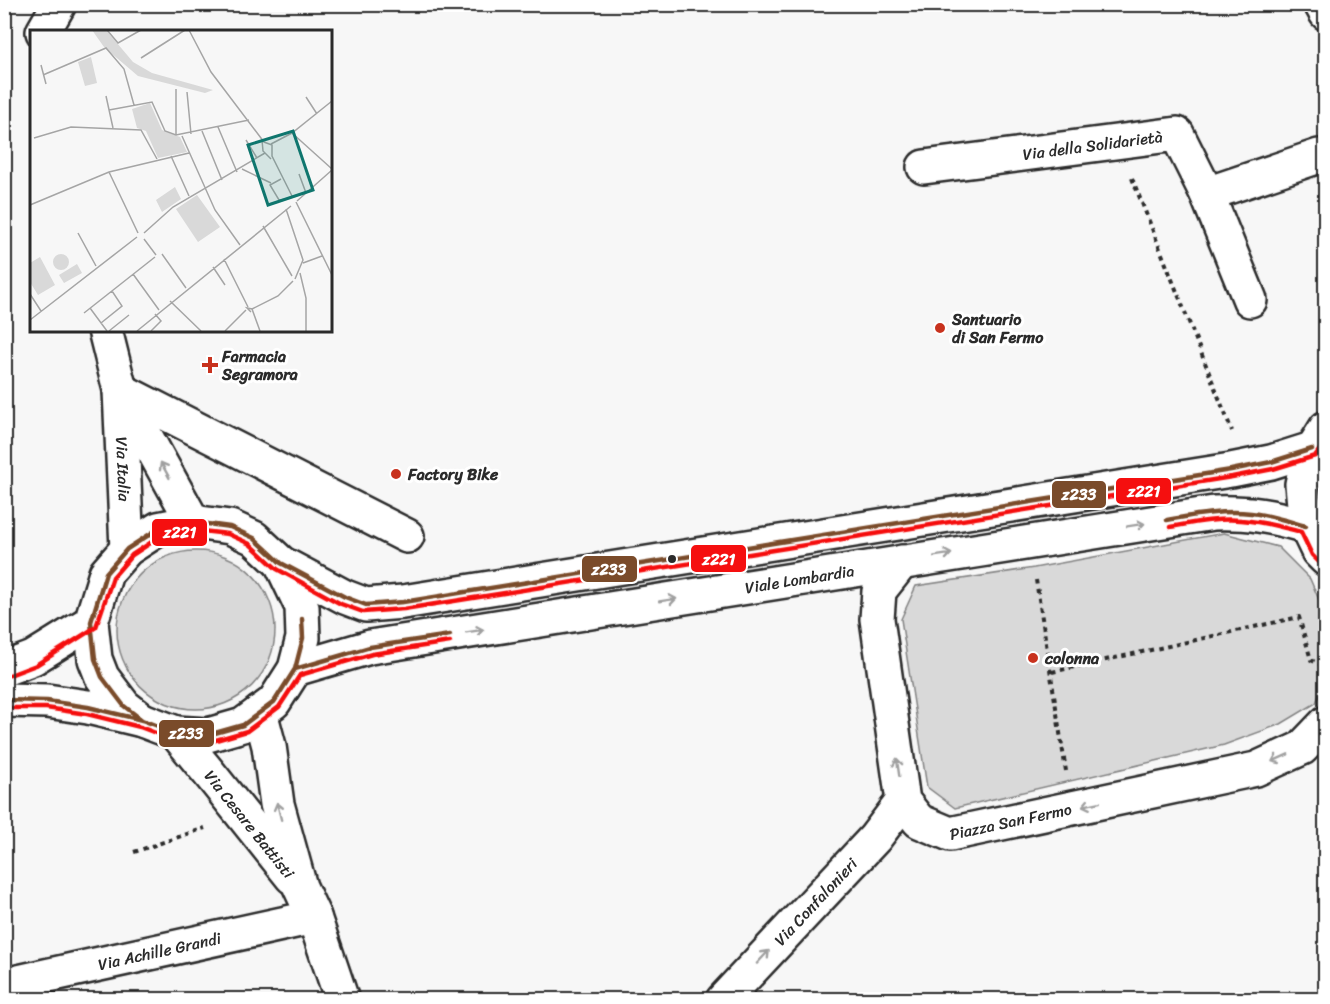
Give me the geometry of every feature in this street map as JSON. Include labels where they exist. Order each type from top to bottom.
[{"type":"main road","points":[[32,4],[41,30]]},
{"type":"main road","points":[[43,30],[59,4]]},
{"type":"main road","points":[[1321,4],[1326,13]]},
{"type":"main road","name":"Via della Solidarietà","points":[[924,167],[1177,134],[1207,194]]},
{"type":"main road","points":[[1250,300],[1207,194],[1319,156],[1326,156]]},
{"type":"main road","name":"Via Italia","points":[[106,332],[120,390],[127,549]]},
{"type":"main road","points":[[120,390],[407,536]]},
{"type":"main road","name":"Via Italia","points":[[120,390],[193,522]]},
{"type":"main road","points":[[1321,431],[1308,457],[1302,484],[1306,526],[1318,551],[1326,559]]},
{"type":"main road","points":[[142,720],[123,706],[102,677],[95,659],[91,622],[106,573],[127,549],[158,529],[193,522],[230,527],[254,538],[281,563],[345,597],[366,605],[403,602],[1220,472],[1271,462],[1321,431]]},
{"type":"main road","name":"Viale Lombardia","points":[[295,669],[370,647],[1215,513],[1242,512],[1272,516],[1306,526]]},
{"type":"main road","points":[[902,562],[879,591],[877,619],[903,801]]},
{"type":"main road","points":[[4,700],[47,700],[88,707],[142,720],[176,734],[208,735],[243,725],[274,702],[295,669],[303,638],[302,607],[281,563]]},
{"type":"main road","points":[[4,669],[33,658],[91,622]]},
{"type":"main road","name":"Via Cesare Battisti","points":[[260,712],[269,746],[277,804],[300,887],[314,917],[342,999]]},
{"type":"main road","name":"Piazza San Fermo","points":[[903,801],[919,821],[950,834],[1256,769],[1302,748],[1326,723]]},
{"type":"main road","name":"Via Cesare Battisti","points":[[176,734],[210,773],[300,887]]},
{"type":"main road","name":"Via Confalonieri","points":[[723,999],[875,838],[903,801]]},
{"type":"main road","name":"Via Achille Grandi","points":[[4,985],[314,917]]},
{"type":"path","points":[[1118,142],[1232,432]]},
{"type":"path","points":[[1030,541],[1072,808]]},
{"type":"path","points":[[1052,672],[1299,617],[1311,660],[1326,667]]},
{"type":"shaded area","points":[[1224,533],[1278,547],[1310,579],[1326,616],[1325,680],[1316,703],[1281,724],[1224,745],[955,808],[927,787],[901,619],[916,586],[1034,568]]},
{"type":"shaded area","points":[[196,551],[211,552],[226,557],[240,564],[252,574],[262,586],[269,600],[274,615],[274,645],[269,660],[262,674],[252,686],[240,696],[226,703],[211,708],[196,709],[181,708],[166,703],[152,696],[140,686],[130,674],[123,660],[118,645],[117,630],[118,615],[123,600],[130,586],[140,574],[152,564],[166,557],[181,552]]},
{"type":"transit line","name":"z221","points":[[7,676],[36,665],[96,627],[113,577],[132,555],[161,536],[193,530],[228,534],[250,544],[277,569],[341,604],[363,612],[404,609],[1232,477],[1273,469],[1315,456],[1326,442]]},
{"type":"transit line","name":"z233","points":[[142,720],[124,706],[102,677],[95,659],[91,622],[106,573],[127,549],[158,529],[193,522],[230,527],[254,538],[281,563],[345,597],[366,605],[403,602],[1231,470],[1271,462],[1312,449]]},
{"type":"transit line","name":"z233","points":[[1167,520],[1240,512],[1265,515],[1306,526]]},
{"type":"transit line","name":"z221","points":[[1170,527],[1205,521],[1232,520],[1278,526],[1301,532],[1312,555],[1321,564]]},
{"type":"transit line","name":"z233","points":[[4,700],[47,701],[88,707],[142,720],[176,733],[208,735],[243,725],[274,702],[295,669],[303,638],[302,619]]},
{"type":"transit line","name":"z233","points":[[295,669],[370,647],[450,635]]},
{"type":"transit line","name":"z221","points":[[4,708],[46,708],[87,714],[140,727],[174,740],[209,742],[247,731],[279,707],[300,675],[372,654],[450,642]]},
{"type":"place","name":"Santuario di San Fermo","points":[[940,328]]},
{"type":"place","name":"Farmacia Segramora","points":[[210,365]]},
{"type":"place","name":"Factory Bike","points":[[396,474]]},
{"type":"place","name":"colonna","points":[[1033,658]]}]
